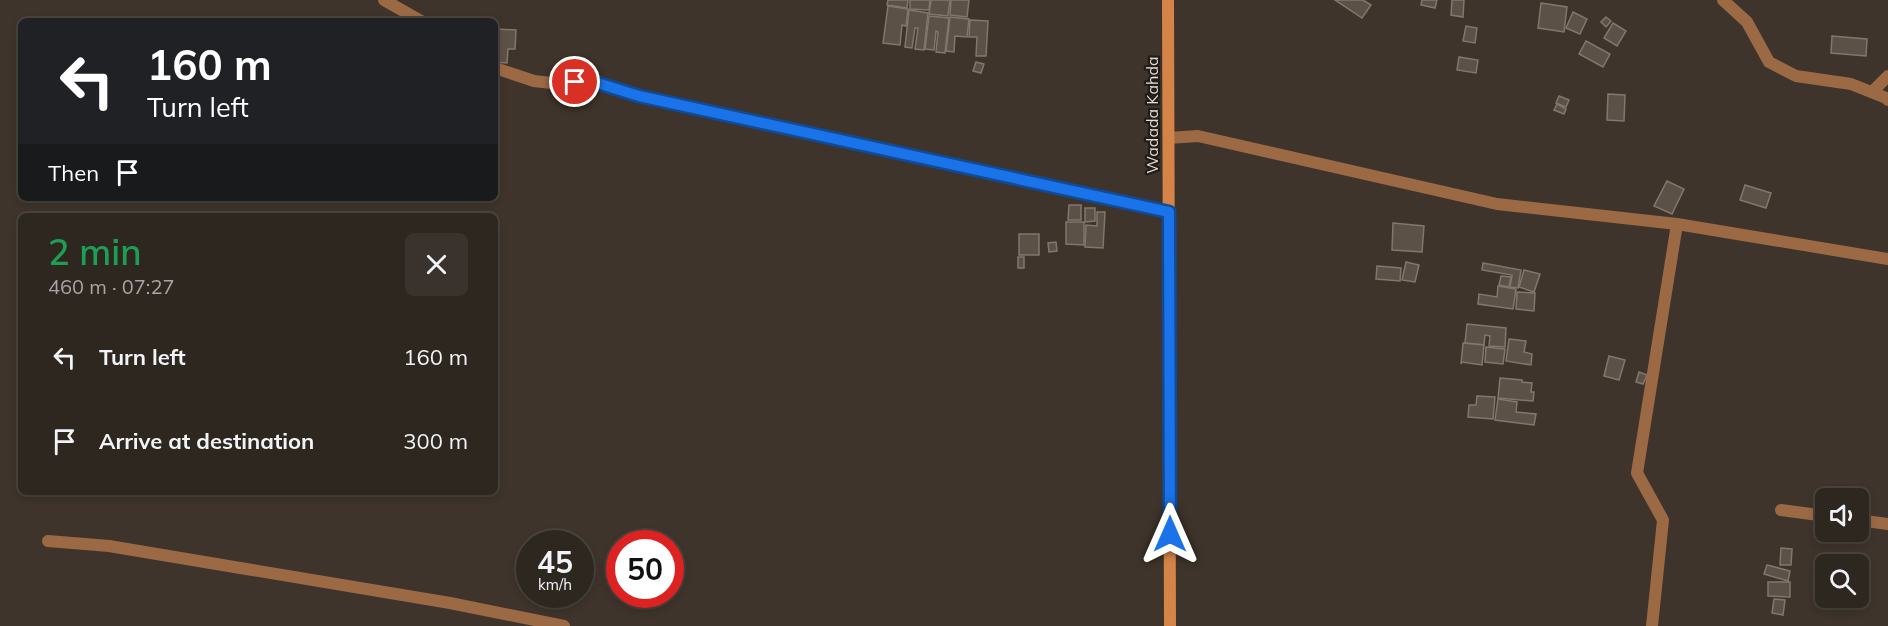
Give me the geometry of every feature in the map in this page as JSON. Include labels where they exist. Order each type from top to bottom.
[{"type":"main road","name":"Wadada Kahda","points":[[1168,0],[1170,626]]},
{"type":"street","points":[[384,0],[415,18]]},
{"type":"street","points":[[1723,0],[1747,22],[1769,62],[1796,76],[1851,84],[1888,100]]},
{"type":"street","points":[[498,69],[534,81],[560,84],[591,81],[639,96],[1169,212]]},
{"type":"street","points":[[1872,92],[1888,76]]},
{"type":"street","points":[[1169,138],[1198,136],[1497,204],[1677,224],[1888,256]]},
{"type":"street","points":[[1652,626],[1663,520],[1638,473],[1677,224]]},
{"type":"street","points":[[1781,510],[1815,515]]},
{"type":"street","points":[[1869,521],[1888,524]]},
{"type":"street","points":[[48,541],[109,546],[450,603],[564,626]]},
{"type":"building","points":[[888,0],[908,0],[907,8],[887,5]]},
{"type":"building","points":[[910,0],[930,0],[929,10],[910,9]]},
{"type":"building","points":[[931,0],[950,0],[948,16],[929,14]]},
{"type":"building","points":[[951,0],[969,0],[967,17],[950,15]]},
{"type":"building","points":[[1335,0],[1363,0],[1371,5],[1362,18]]},
{"type":"building","points":[[1422,0],[1437,0],[1435,8],[1421,5]]},
{"type":"building","points":[[1452,0],[1464,0],[1463,17],[1451,15]]},
{"type":"building","points":[[1541,3],[1567,7],[1564,32],[1538,28]]},
{"type":"building","points":[[888,6],[908,9],[906,26],[902,25],[900,45],[883,43]]},
{"type":"building","points":[[909,10],[928,13],[924,50],[915,49],[918,28],[915,28],[912,48],[905,47]]},
{"type":"building","points":[[1573,12],[1587,19],[1580,34],[1566,28]]},
{"type":"building","points":[[929,16],[949,18],[945,53],[936,52],[938,32],[936,31],[934,50],[925,49]]},
{"type":"building","points":[[950,17],[969,19],[967,37],[955,36],[954,52],[946,51]]},
{"type":"building","points":[[1606,17],[1611,21],[1606,27],[1601,22]]},
{"type":"building","points":[[970,20],[988,21],[986,56],[976,56],[977,37],[969,37]]},
{"type":"building","points":[[1613,23],[1626,31],[1617,46],[1604,38]]},
{"type":"building","points":[[1466,26],[1477,28],[1475,43],[1463,41]]},
{"type":"building","points":[[498,29],[516,30],[515,49],[508,49],[507,63],[498,62]]},
{"type":"building","points":[[1832,36],[1867,39],[1866,56],[1831,53]]},
{"type":"building","points":[[1586,41],[1610,54],[1603,67],[1579,54]]},
{"type":"building","points":[[1459,57],[1478,60],[1476,73],[1457,70]]},
{"type":"building","points":[[976,62],[984,64],[981,73],[973,71]]},
{"type":"building","points":[[1608,94],[1625,95],[1624,121],[1607,120]]},
{"type":"building","points":[[1559,96],[1569,100],[1566,107],[1556,103]]},
{"type":"building","points":[[1557,104],[1566,109],[1564,114],[1554,110]]},
{"type":"building","points":[[1667,181],[1684,189],[1672,214],[1654,206]]},
{"type":"building","points":[[1745,185],[1771,193],[1766,208],[1740,200]]},
{"type":"building","points":[[1069,205],[1081,205],[1081,220],[1068,220]]},
{"type":"building","points":[[1085,208],[1095,208],[1095,221],[1085,222]]},
{"type":"building","points":[[1097,212],[1105,212],[1103,248],[1085,247],[1086,225],[1097,226]]},
{"type":"building","points":[[1066,222],[1084,222],[1084,245],[1066,244]]},
{"type":"building","points":[[1393,223],[1424,226],[1422,252],[1392,250]]},
{"type":"building","points":[[1019,234],[1039,234],[1039,255],[1019,255]]},
{"type":"building","points":[[1056,242],[1057,251],[1049,252],[1048,243]]},
{"type":"building","points":[[1018,257],[1024,257],[1024,268],[1018,268]]},
{"type":"building","points":[[1406,262],[1419,265],[1415,282],[1402,280]]},
{"type":"building","points":[[1483,263],[1521,270],[1518,288],[1510,287],[1512,275],[1482,270]]},
{"type":"building","points":[[1377,266],[1401,268],[1400,281],[1376,279]]},
{"type":"building","points":[[1524,270],[1540,274],[1534,292],[1519,287]]},
{"type":"building","points":[[1501,276],[1511,277],[1509,287],[1499,285]]},
{"type":"building","points":[[1498,286],[1516,289],[1513,309],[1478,304],[1479,294],[1497,297]]},
{"type":"building","points":[[1517,292],[1535,293],[1534,311],[1516,309]]},
{"type":"building","points":[[1467,324],[1506,328],[1505,347],[1489,346],[1490,336],[1485,335],[1484,345],[1465,343]]},
{"type":"building","points":[[1509,339],[1526,341],[1524,352],[1532,354],[1531,365],[1506,361]]},
{"type":"building","points":[[1463,343],[1484,345],[1482,365],[1462,362],[1461,364]]},
{"type":"building","points":[[1486,347],[1505,349],[1503,364],[1485,362]]},
{"type":"building","points":[[1609,356],[1625,360],[1619,380],[1604,376]]},
{"type":"building","points":[[1639,372],[1647,375],[1643,384],[1636,382]]},
{"type":"building","points":[[1500,378],[1532,383],[1533,401],[1498,398]]},
{"type":"building","points":[[1477,396],[1495,397],[1493,419],[1468,417],[1469,405],[1476,405]]},
{"type":"building","points":[[1498,399],[1517,402],[1516,412],[1536,414],[1534,425],[1495,420]]},
{"type":"building","points":[[1781,548],[1792,549],[1791,565],[1780,565]]},
{"type":"building","points":[[1767,565],[1790,571],[1788,581],[1764,574]]},
{"type":"building","points":[[1768,582],[1790,582],[1790,597],[1768,596]]},
{"type":"building","points":[[1774,599],[1785,600],[1783,615],[1772,613]]},
{"type":"route","points":[[575,82],[591,81],[639,96],[1169,212],[1170,534]]}]
